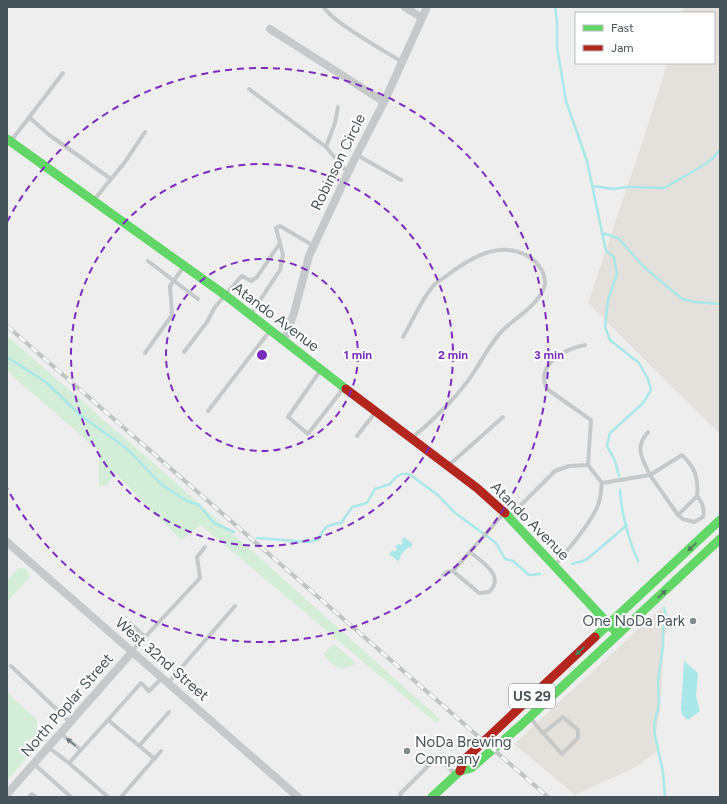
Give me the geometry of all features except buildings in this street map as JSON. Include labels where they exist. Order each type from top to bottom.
[{"type":"main road","name":"Atando Avenue","points":[[9,140],[225,295],[477,488],[507,515],[618,634]]},
{"type":"main road","name":"US 29","points":[[458,773],[464,760],[609,625],[707,522],[720,520]]},
{"type":"main road","name":"US 29","points":[[432,797],[458,773],[471,768],[529,717],[720,539]]},
{"type":"street","points":[[405,7],[422,18]]},
{"type":"street","name":"Robinson Circle","points":[[284,341],[294,313],[303,274],[314,246],[348,173],[384,102],[427,7]]},
{"type":"street","points":[[270,29],[384,102]]},
{"type":"street","name":"West 32nd Street","points":[[7,542],[298,797]]},
{"type":"street","name":"North Poplar Street","points":[[7,794],[132,652]]},
{"type":"lane","points":[[324,7],[330,15],[342,24],[402,62]]},
{"type":"lane","points":[[9,140],[64,73]]},
{"type":"lane","points":[[249,89],[326,147],[348,173]]},
{"type":"lane","points":[[326,147],[335,123],[338,107]]},
{"type":"lane","points":[[29,117],[48,134],[112,179]]},
{"type":"lane","points":[[93,201],[125,162],[145,132]]},
{"type":"lane","points":[[357,155],[401,180]]},
{"type":"lane","points":[[250,315],[280,270],[283,255],[276,228],[280,226],[314,246]]},
{"type":"lane","points":[[184,352],[225,295],[242,276],[251,282],[257,277],[280,243]]},
{"type":"lane","points":[[403,337],[421,304],[435,285],[469,259],[498,250],[517,250],[534,259],[544,275],[545,284],[542,292],[522,315],[503,330],[467,382],[439,414],[412,439]]},
{"type":"lane","points":[[148,261],[198,299]]},
{"type":"lane","points":[[145,353],[172,315],[170,286],[184,266]]},
{"type":"lane","points":[[208,411],[271,330]]},
{"type":"lane","points":[[555,566],[570,548],[595,511],[599,502],[602,483],[588,465],[591,420],[547,389],[543,381],[546,369],[550,362],[559,355],[575,347],[585,345]]},
{"type":"lane","points":[[321,369],[288,417],[308,434],[345,387]]},
{"type":"lane","points":[[357,436],[376,412]]},
{"type":"lane","points":[[448,465],[504,417]]},
{"type":"lane","points":[[648,432],[643,438],[639,452],[650,475],[678,515],[683,519],[694,522],[707,522],[703,505],[697,496]]},
{"type":"lane","points":[[602,483],[650,475],[682,455],[691,463],[699,482],[697,496],[678,515]]},
{"type":"lane","points":[[443,575],[447,572],[453,571],[493,525],[507,515],[555,471],[568,466],[588,465]]},
{"type":"lane","points":[[132,652],[200,578],[197,557],[205,547]]},
{"type":"lane","points":[[453,571],[479,594],[486,594],[492,590],[495,581],[493,572],[470,552]]},
{"type":"lane","points":[[70,763],[141,683],[149,691],[165,681],[235,606]]},
{"type":"lane","points":[[130,623],[145,637]]},
{"type":"lane","points":[[11,666],[70,722]]},
{"type":"lane","points":[[139,746],[170,712]]},
{"type":"lane","points":[[529,717],[543,733],[562,754],[578,738],[578,730],[563,717],[543,733]]},
{"type":"lane","points":[[108,720],[155,760]]},
{"type":"lane","points":[[60,733],[81,750]]},
{"type":"lane","points":[[48,747],[70,763],[108,797]]},
{"type":"lane","points":[[121,797],[155,760],[161,751]]},
{"type":"lane","points":[[400,797],[401,793],[433,761],[441,760],[458,773]]},
{"type":"lane","points":[[34,764],[71,797]]},
{"type":"lane","points":[[29,797],[32,794],[36,797]]},
{"type":"shaded area","points":[[684,7],[720,7],[720,434],[588,303],[646,132],[667,64],[715,64],[715,12],[682,12]]},
{"type":"shaded area","points":[[661,608],[671,621],[664,637],[660,710],[654,743],[659,749],[638,766],[575,795],[514,744]]},
{"type":"green space","points":[[7,336],[166,474],[440,719],[436,723],[201,525],[181,540],[115,473],[107,485],[99,486],[99,451],[7,371]]},
{"type":"green space","points":[[18,568],[26,568],[30,577],[7,602],[7,581]]},
{"type":"green space","points":[[334,644],[355,662],[355,664],[343,669],[333,665],[323,654]]},
{"type":"green space","points":[[7,692],[37,720],[37,745],[7,781]]},
{"type":"water","points":[[404,537],[413,544],[400,556],[401,557],[398,561],[389,554],[393,550],[395,552],[397,549],[395,547],[398,544],[401,545],[403,543],[401,541]]},
{"type":"water","points":[[684,661],[698,673],[696,696],[700,711],[688,720],[682,715],[681,708]]},
{"type":"waterway","points":[[555,7],[557,20],[557,47],[566,101],[587,161],[606,251],[614,257],[617,274],[608,300],[605,327],[610,340],[639,363],[648,379],[651,390],[643,403],[610,433],[607,446],[615,461],[619,476]]},
{"type":"waterway","points":[[593,186],[613,189],[628,187],[664,188],[699,168],[713,158],[720,149]]},
{"type":"waterway","points":[[602,233],[618,238],[643,266],[682,299],[695,302],[720,304]]},
{"type":"waterway","points":[[7,357],[47,383],[80,415],[126,448],[162,485],[187,501],[199,505],[214,523],[234,532]]},
{"type":"waterway","points":[[257,538],[310,542],[319,539],[324,529],[341,523],[352,507],[367,503],[375,489],[390,484],[396,477],[402,474],[409,474],[438,495],[454,512],[496,543],[505,559],[513,561],[529,575],[540,574]]},
{"type":"waterway","points":[[620,490],[626,526],[638,561]]},
{"type":"waterway","points":[[572,564],[586,560],[627,525]]},
{"type":"waterway","points":[[664,608],[667,619],[663,628],[663,646],[658,681],[659,704],[654,725],[663,772],[665,797]]},
{"type":"railway","points":[[7,326],[548,797]]},
{"type":"traffic: fast","points":[[7,139],[225,295],[346,389]]},
{"type":"traffic: fast","points":[[505,513],[615,631]]},
{"type":"traffic: fast","points":[[595,637],[720,520]]},
{"type":"traffic: fast","points":[[432,797],[460,771],[471,768],[520,726],[720,539]]},
{"type":"traffic: jam","points":[[346,389],[477,488],[505,513]]},
{"type":"traffic: jam","points":[[460,771],[464,760],[595,637]]},
{"type":"place","name":"One NoDa Park","points":[[693,621]]},
{"type":"place","name":"NoDa Brewing Company","points":[[407,751]]}]
